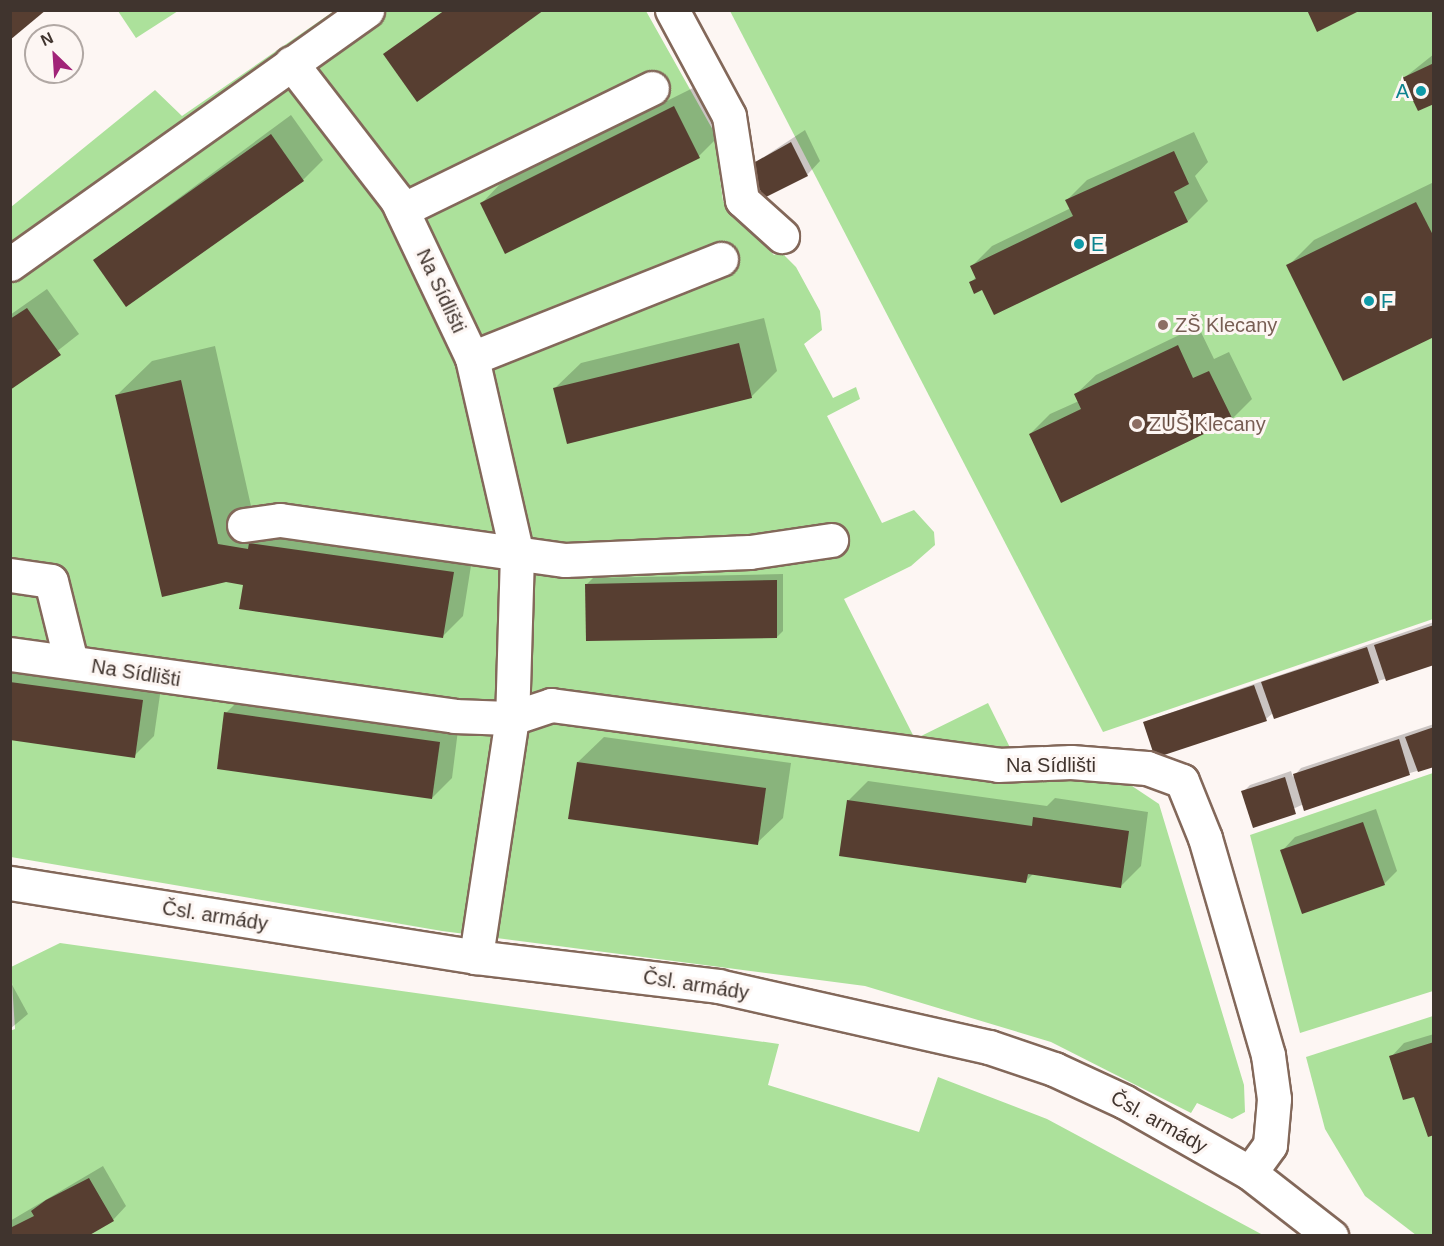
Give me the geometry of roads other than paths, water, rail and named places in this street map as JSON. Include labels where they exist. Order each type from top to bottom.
[{"type":"street","points":[[10,264],[367,10]]},
{"type":"street","points":[[672,10],[729,116],[742,200],[782,236]]},
{"type":"street","name":"Na Sídlišti","points":[[291,63],[402,210],[472,358],[517,554],[512,718],[476,957]]},
{"type":"street","points":[[402,210],[652,88]]},
{"type":"street","points":[[472,358],[721,259]]},
{"type":"street","points":[[244,525],[280,520],[565,560],[750,552],[831,540]]},
{"type":"street","points":[[10,575],[51,581],[71,662]]},
{"type":"street","name":"Na Sídlišti","points":[[10,654],[291,696],[454,716],[512,718],[551,705],[998,765],[1071,762],[1147,768],[1182,781],[1205,838],[1268,1054],[1274,1099],[1270,1144],[1250,1173]]},
{"type":"street","name":"Čsl. armády","points":[[10,883],[476,957],[718,986],[989,1047],[1084,1082],[1250,1173],[1331,1236]]},
{"type":"place","name":"A","points":[[1421,91]]},
{"type":"place","name":"E","points":[[1079,244]]},
{"type":"place","name":"F","points":[[1369,301]]},
{"type":"place","name":"ZŠ Klecany","points":[[1163,325]]},
{"type":"place","name":"ZUŠ Klecany","points":[[1137,424]]}]
